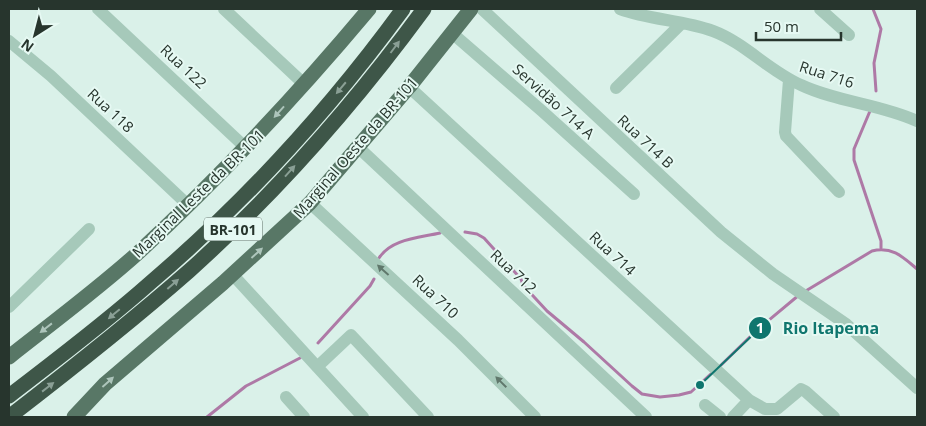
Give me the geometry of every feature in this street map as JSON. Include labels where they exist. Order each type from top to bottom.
[{"type":"highway","name":"BR-101","points":[[9,396],[94,331],[231,209],[274,165],[332,99],[403,9]]},
{"type":"highway","name":"BR-101","points":[[9,417],[190,270],[244,218],[282,180],[334,122],[387,58],[424,9]]},
{"type":"main road","name":"Marginal Leste da BR-101","points":[[10,354],[137,253],[188,206],[246,148],[369,9]]},
{"type":"main road","name":"Marginal Oeste da BR-101","points":[[76,417],[106,384],[310,203],[359,148],[471,9]]},
{"type":"street","name":"Rua 122","points":[[98,9],[246,148]]},
{"type":"street","points":[[224,9],[304,84]]},
{"type":"street","name":"Rua 714 B","points":[[482,9],[721,232],[750,257],[846,324],[917,388]]},
{"type":"street","name":"Rua 716","points":[[620,9],[682,23],[720,35],[789,80],[815,90],[886,109],[917,121]]},
{"type":"street","points":[[820,9],[848,35]]},
{"type":"street","points":[[616,88],[682,23]]},
{"type":"street","name":"Servidão 714 A","points":[[452,33],[634,194]]},
{"type":"street","name":"Rua 118","points":[[9,42],[51,76],[188,206]]},
{"type":"street","points":[[789,80],[786,136],[839,192]]},
{"type":"street","name":"Rua 714","points":[[409,87],[748,400],[764,409],[777,408],[802,389],[806,390],[834,417]]},
{"type":"street","name":"Rua 712","points":[[359,148],[646,417]]},
{"type":"street","name":"Rua 710","points":[[310,203],[458,340],[534,417]]},
{"type":"street","points":[[9,307],[89,229]]},
{"type":"street","points":[[232,274],[362,417]]},
{"type":"street","points":[[316,367],[350,335],[428,417]]},
{"type":"street","points":[[286,397],[304,417]]},
{"type":"street","points":[[733,417],[748,400]]},
{"type":"street","points":[[705,405],[720,417]]},
{"type":"waterway","points":[[873,9],[881,29],[874,63],[876,91]]},
{"type":"waterway","points":[[870,111],[854,149],[854,160],[881,241],[881,248]]},
{"type":"waterway","points":[[465,232],[477,234],[484,238],[547,311],[642,394],[660,397],[691,392],[713,372]]},
{"type":"waterway","points":[[379,258],[390,247],[398,243],[440,233]]},
{"type":"waterway","points":[[804,292],[872,251],[891,251],[917,269]]},
{"type":"waterway","points":[[318,343],[370,286],[374,279]]},
{"type":"waterway","points":[[718,368],[757,330],[799,295]]},
{"type":"waterway","points":[[207,417],[246,386],[300,358]]},
{"type":"place","name":"Rio Itapema","points":[[700,385]]}]
